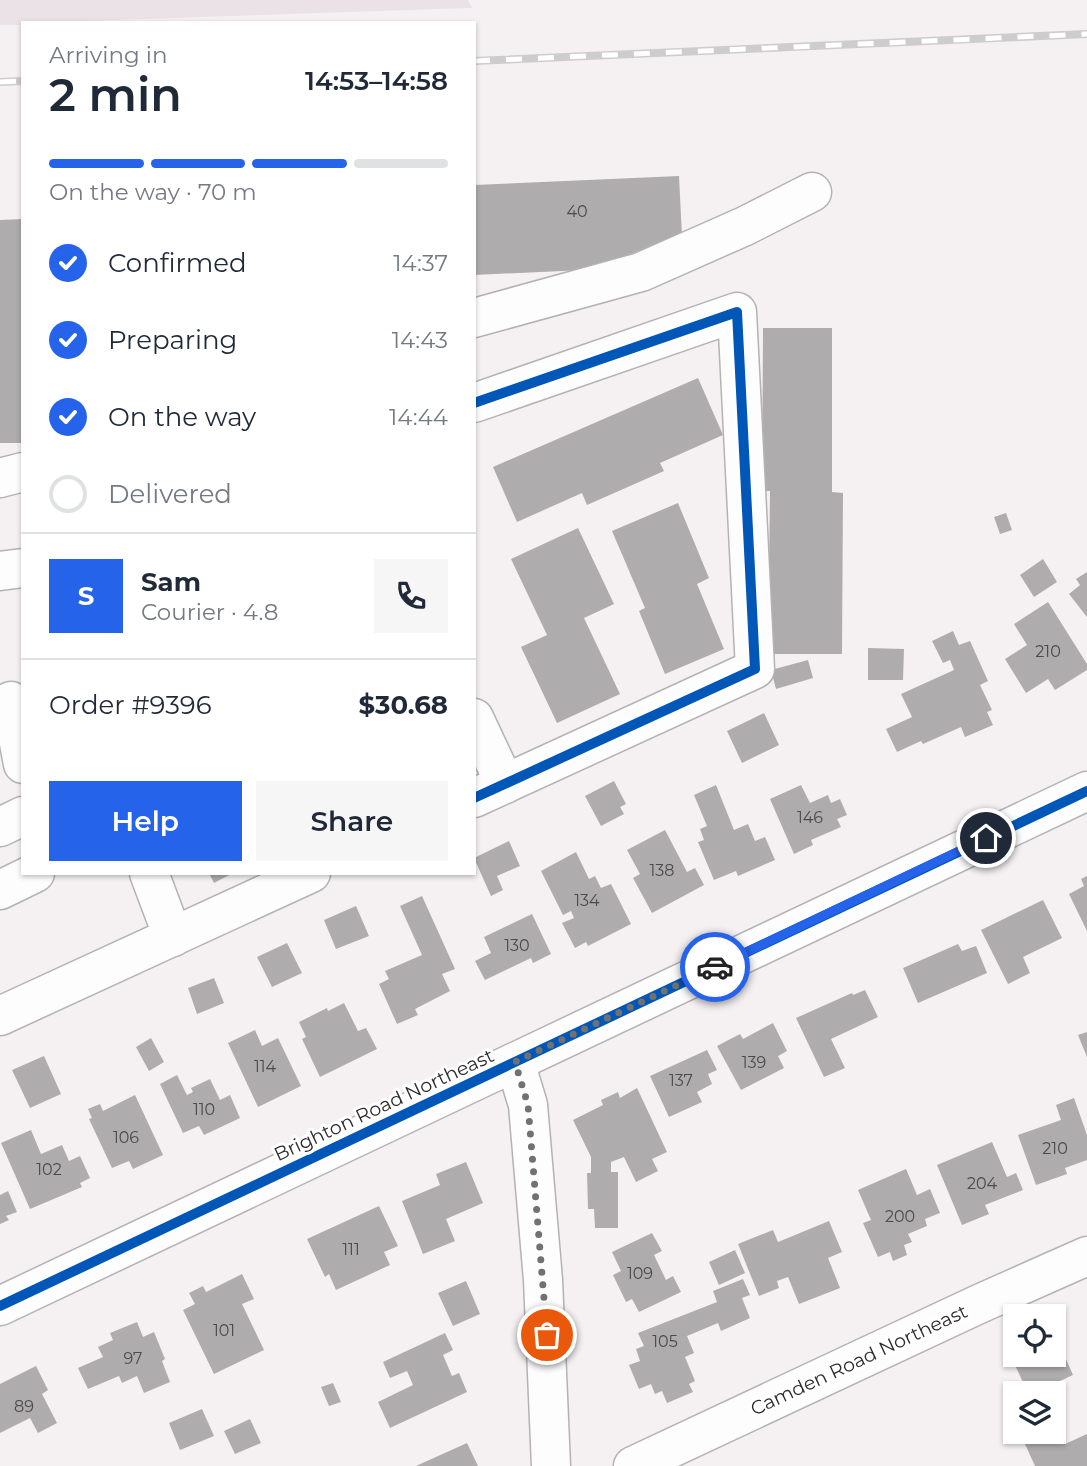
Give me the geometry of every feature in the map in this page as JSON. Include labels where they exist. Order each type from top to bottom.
[{"type":"street","points":[[476,317],[641,272],[745,226],[812,192]]},
{"type":"street","points":[[476,402],[737,312],[755,669],[490,791],[476,727]]},
{"type":"street","points":[[0,478],[21,473]]},
{"type":"street","points":[[0,571],[21,568]]},
{"type":"street","points":[[4,695],[15,761]]},
{"type":"street","name":"Brighton Road Northeast","points":[[0,1306],[1087,791]]},
{"type":"street","points":[[0,827],[21,817]]},
{"type":"street","points":[[0,890],[31,875]]},
{"type":"street","points":[[150,875],[173,937]]},
{"type":"street","points":[[0,1016],[307,875]]},
{"type":"street","points":[[515,1062],[528,1105],[544,1294],[551,1466]]},
{"type":"street","name":"Camden Road Northeast","points":[[633,1466],[1087,1256]]},
{"type":"shaded area","points":[[0,0],[468,0],[472,8],[21,21],[21,25],[0,25]]},
{"type":"building","points":[[679,176],[682,236],[584,270],[476,275],[476,185]]},
{"type":"building","points":[[21,219],[21,443],[0,443],[0,220]]},
{"type":"building","points":[[763,328],[832,328],[832,492],[843,493],[842,654],[768,654],[770,491],[762,491]]},
{"type":"building","points":[[698,378],[723,435],[660,463],[664,471],[587,505],[582,493],[517,522],[493,467]]},
{"type":"building","points":[[678,503],[709,578],[697,584],[724,649],[665,674],[639,611],[645,608],[612,531]]},
{"type":"building","points":[[1006,513],[1012,530],[1000,534],[994,517]]},
{"type":"building","points":[[578,528],[614,604],[584,618],[620,694],[557,723],[521,647],[547,635],[511,559]]},
{"type":"building","points":[[1043,559],[1057,582],[1034,597],[1020,575]]},
{"type":"building","points":[[1087,572],[1087,617],[1069,594],[1080,585],[1076,579]]},
{"type":"building","points":[[1048,602],[1087,664],[1087,670],[1055,690],[1048,679],[1026,693],[1005,659],[1027,645],[1014,624]]},
{"type":"building","points":[[953,631],[959,645],[970,641],[988,681],[980,685],[992,710],[987,712],[993,725],[965,737],[961,727],[897,752],[886,729],[912,717],[901,694],[954,670],[950,660],[943,663],[932,641]]},
{"type":"building","points":[[868,648],[904,649],[903,680],[868,680]]},
{"type":"building","points":[[808,660],[813,678],[776,689],[771,670]]},
{"type":"building","points":[[764,713],[779,745],[742,763],[727,731]]},
{"type":"building","points":[[614,781],[626,804],[620,807],[624,814],[601,826],[585,796]]},
{"type":"building","points":[[716,785],[734,830],[748,824],[755,841],[765,837],[775,860],[738,876],[736,871],[714,880],[698,842],[704,840],[700,829],[707,826],[694,795]]},
{"type":"building","points":[[801,785],[810,803],[828,795],[831,803],[840,799],[847,815],[837,819],[841,827],[811,840],[813,845],[794,854],[770,799]]},
{"type":"building","points":[[665,830],[687,872],[695,868],[704,885],[652,913],[633,878],[640,874],[627,850]]},
{"type":"building","points":[[509,841],[520,866],[497,876],[503,890],[491,896],[476,857]]},
{"type":"building","points":[[576,852],[589,879],[595,876],[601,888],[611,884],[631,924],[588,946],[586,942],[575,948],[562,923],[574,918],[571,911],[563,915],[541,871]]},
{"type":"building","points":[[210,875],[229,875],[214,883]]},
{"type":"building","points":[[1087,876],[1087,931],[1069,894],[1084,886],[1081,879]]},
{"type":"building","points":[[422,896],[455,969],[442,974],[450,991],[415,1009],[418,1015],[397,1024],[379,984],[389,979],[385,971],[422,955],[400,906]]},
{"type":"building","points":[[1043,900],[1062,938],[1023,957],[1030,973],[1008,984],[981,930]]},
{"type":"building","points":[[356,906],[369,936],[336,949],[324,920]]},
{"type":"building","points":[[532,914],[551,954],[533,963],[531,958],[485,980],[475,961],[491,953],[484,937]]},
{"type":"building","points":[[287,943],[302,973],[272,987],[257,957]]},
{"type":"building","points":[[958,944],[962,951],[976,946],[987,973],[918,1003],[903,968]]},
{"type":"building","points":[[214,978],[224,1003],[197,1014],[188,988]]},
{"type":"building","points":[[865,990],[878,1017],[831,1039],[845,1068],[824,1077],[796,1018],[852,993],[853,995]]},
{"type":"building","points":[[344,1003],[358,1031],[366,1028],[377,1049],[320,1077],[302,1039],[306,1037],[299,1022]]},
{"type":"building","points":[[773,1023],[787,1051],[778,1056],[784,1068],[741,1090],[717,1046],[740,1034],[743,1039]]},
{"type":"building","points":[[255,1030],[262,1046],[278,1038],[301,1086],[258,1107],[228,1043]]},
{"type":"building","points":[[1087,1032],[1087,1057],[1078,1035]]},
{"type":"building","points":[[151,1038],[164,1062],[149,1071],[136,1047]]},
{"type":"building","points":[[707,1050],[717,1070],[708,1074],[712,1084],[697,1092],[702,1102],[669,1117],[650,1076]]},
{"type":"building","points":[[44,1056],[61,1094],[30,1108],[12,1070]]},
{"type":"building","points":[[177,1075],[187,1095],[193,1092],[191,1088],[210,1079],[220,1100],[230,1095],[240,1118],[204,1135],[199,1126],[183,1133],[160,1084]]},
{"type":"building","points":[[637,1088],[667,1152],[652,1159],[658,1171],[636,1182],[624,1157],[611,1162],[611,1172],[618,1172],[618,1228],[595,1228],[594,1209],[588,1209],[587,1173],[591,1173],[591,1157],[573,1120],[603,1105],[601,1100],[618,1092],[620,1098]]},
{"type":"building","points":[[135,1095],[163,1155],[133,1169],[129,1161],[112,1168],[89,1119],[92,1118],[88,1109],[100,1104],[103,1111]]},
{"type":"building","points":[[1074,1098],[1087,1135],[1087,1160],[1065,1168],[1067,1174],[1036,1185],[1018,1135],[1061,1120],[1056,1105]]},
{"type":"building","points":[[31,1130],[41,1154],[62,1145],[69,1161],[80,1156],[90,1178],[80,1183],[82,1187],[30,1209],[1,1143]]},
{"type":"building","points":[[992,1142],[1007,1177],[1016,1173],[1023,1190],[985,1205],[989,1214],[962,1225],[937,1165]]},
{"type":"building","points":[[466,1162],[483,1203],[446,1219],[455,1241],[423,1254],[402,1201],[440,1185],[436,1174]]},
{"type":"building","points":[[906,1169],[917,1195],[930,1189],[940,1213],[925,1219],[927,1226],[908,1234],[912,1242],[904,1245],[907,1255],[893,1261],[890,1252],[878,1257],[863,1223],[871,1220],[858,1190]]},
{"type":"building","points":[[8,1191],[17,1212],[6,1216],[9,1220],[0,1224],[0,1195]]},
{"type":"building","points":[[379,1206],[398,1246],[384,1252],[390,1265],[336,1290],[329,1274],[325,1277],[307,1239]]},
{"type":"building","points":[[829,1221],[842,1252],[828,1258],[840,1288],[799,1304],[788,1277],[777,1281],[779,1288],[759,1296],[738,1244],[773,1230],[778,1242]]},
{"type":"building","points":[[652,1233],[662,1251],[654,1255],[666,1280],[673,1276],[681,1292],[639,1312],[632,1299],[626,1302],[613,1275],[621,1271],[612,1252]]},
{"type":"building","points":[[735,1250],[745,1273],[719,1285],[709,1262]]},
{"type":"building","points":[[242,1274],[254,1299],[242,1304],[264,1350],[214,1374],[183,1310],[195,1304],[189,1293],[203,1286],[206,1292]]},
{"type":"building","points":[[743,1279],[750,1295],[742,1298],[750,1318],[721,1331],[718,1323],[687,1336],[694,1353],[685,1357],[695,1381],[689,1384],[693,1392],[667,1403],[662,1391],[655,1394],[651,1384],[639,1389],[629,1365],[640,1361],[636,1349],[644,1346],[638,1333],[717,1302],[713,1291]]},
{"type":"building","points":[[466,1281],[480,1314],[453,1326],[438,1293]]},
{"type":"building","points":[[137,1322],[143,1337],[154,1332],[165,1359],[162,1361],[170,1382],[144,1393],[137,1376],[122,1383],[119,1376],[88,1389],[78,1368],[103,1357],[98,1347],[113,1340],[110,1333]]},
{"type":"building","points":[[445,1333],[453,1350],[443,1355],[452,1376],[459,1373],[467,1392],[390,1428],[378,1402],[413,1385],[407,1371],[390,1378],[383,1362]]},
{"type":"building","points":[[1066,1359],[1073,1375],[1060,1381],[1022,1381],[1016,1367],[1066,1367]]},
{"type":"building","points":[[36,1366],[48,1390],[42,1394],[57,1423],[38,1433],[30,1418],[0,1433],[0,1384]]},
{"type":"building","points":[[333,1383],[341,1402],[329,1406],[321,1387]]},
{"type":"building","points":[[202,1409],[214,1436],[180,1450],[169,1423]]},
{"type":"building","points":[[250,1419],[261,1443],[235,1454],[224,1431]]},
{"type":"building","points":[[1087,1434],[1087,1466],[1035,1466],[1025,1444],[1066,1444]]},
{"type":"building","points":[[467,1443],[478,1466],[416,1466]]},
{"type":"railway","points":[[476,61],[1087,34]]},
{"type":"railway","points":[[0,82],[21,81]]},
{"type":"cycle path","points":[[476,402],[737,312],[755,669],[476,797]]},
{"type":"cycle path","points":[[0,1306],[1087,791]]},
{"type":"way so far","points":[[547,1335],[528,1105],[515,1062],[715,967]]},
{"type":"route","points":[[715,967],[986,838]]}]
